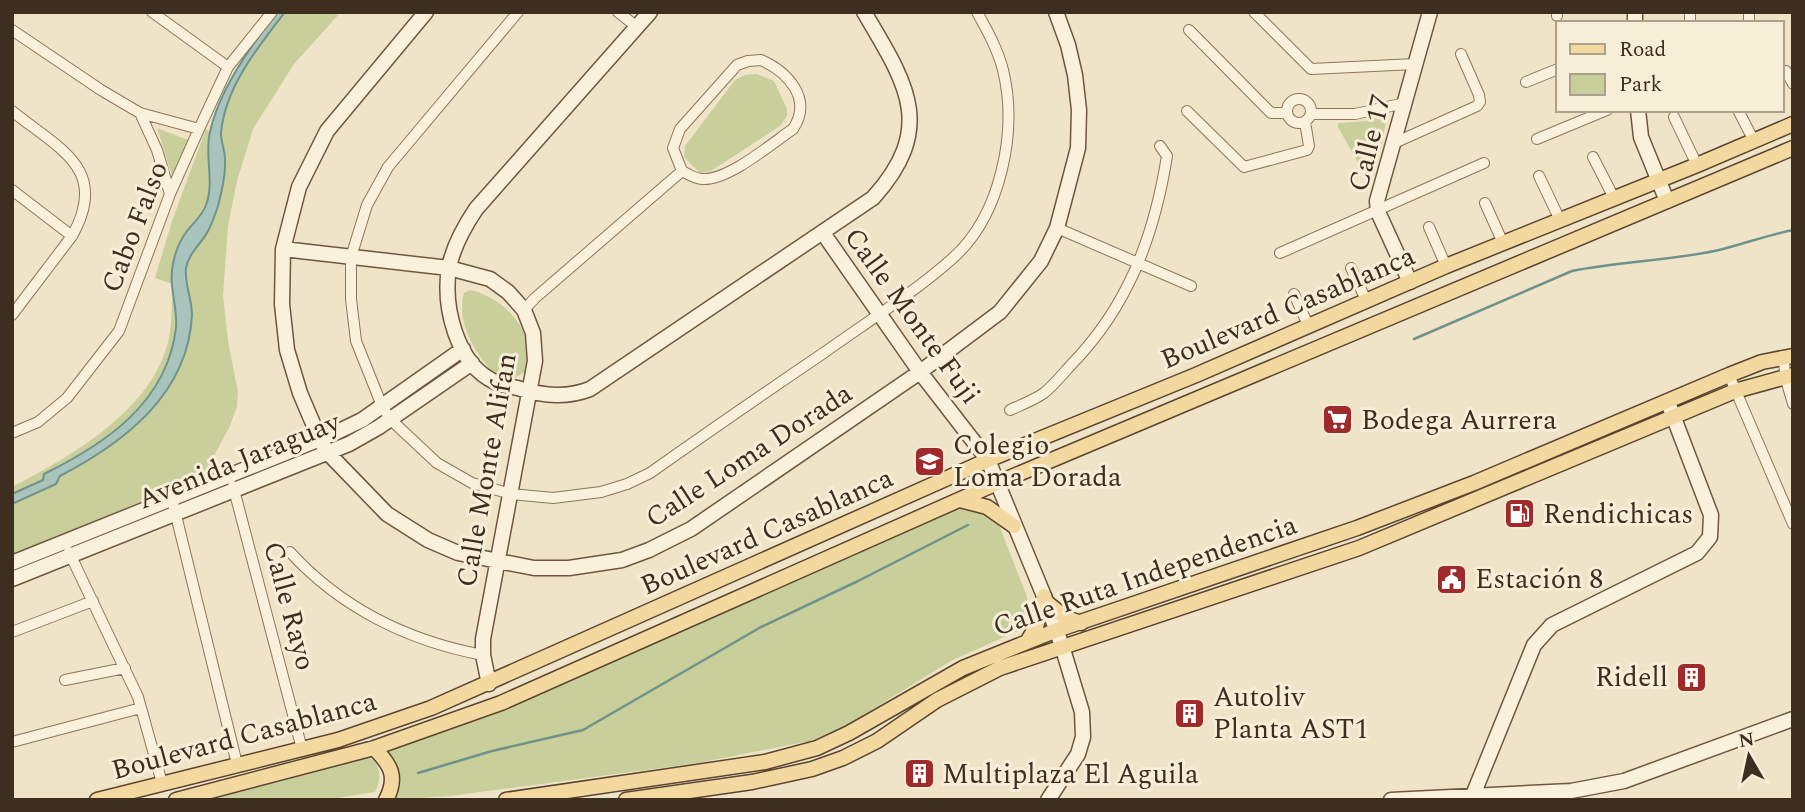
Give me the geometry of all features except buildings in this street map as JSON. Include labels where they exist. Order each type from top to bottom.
[{"type":"main road","name":"Boulevard Casablanca","points":[[97,800],[372,730],[489,684],[988,460],[1186,379],[1446,266],[1793,124]]},
{"type":"main road","name":"Boulevard Casablanca","points":[[178,799],[374,748],[501,703],[997,483],[1793,148]]},
{"type":"main road","name":"Calle Ruta Independencia","points":[[506,800],[765,762],[817,748],[849,733],[963,668],[1027,642],[1357,528],[1474,483],[1729,375],[1788,357]]},
{"type":"main road","name":"Calle Ruta Independencia","points":[[626,800],[752,782],[812,769],[877,741],[913,715],[1000,668],[1359,548],[1735,391],[1789,376]]},
{"type":"main road","points":[[960,500],[987,507],[1014,526]]},
{"type":"main road","points":[[1027,642],[1036,627],[1045,599],[1066,618],[1081,623]]},
{"type":"main road","points":[[374,748],[392,769],[393,784],[386,800]]},
{"type":"main road","points":[[551,800],[590,787]]},
{"type":"street","points":[[152,12],[228,67]]},
{"type":"street","name":"Cabo Falso","points":[[12,433],[38,422],[67,398],[119,331],[170,194],[228,67],[272,12]]},
{"type":"street","name":"Calle Loma Dorada","points":[[426,12],[327,131],[299,187],[283,249],[282,304],[287,350],[300,393],[320,440],[328,453],[387,514],[406,527],[458,552],[534,568],[569,568],[622,560],[649,550],[717,513],[920,372],[1000,312],[1041,261],[1057,228],[1078,148],[1079,110],[1068,44],[1056,12]]},
{"type":"street","points":[[518,12],[388,167],[368,205],[351,257],[351,299],[356,341],[382,406],[390,419],[437,463],[472,483],[511,494],[552,498],[601,492],[650,473],[879,314],[955,256],[978,227],[995,195],[1004,166],[1009,113],[1003,70],[977,12]]},
{"type":"street","points":[[618,12],[637,27]]},
{"type":"street","points":[[649,12],[476,209],[459,237],[449,268],[448,311],[463,349],[472,363],[493,381],[529,392],[562,397],[590,388],[873,198],[890,179],[902,157],[909,134],[910,110],[899,71],[865,13]]},
{"type":"street","points":[[1254,12],[1311,69],[1415,64]]},
{"type":"street","name":"Calle 17","points":[[1409,282],[1378,212],[1377,201],[1430,12]]},
{"type":"street","points":[[12,30],[140,113],[199,129]]},
{"type":"street","points":[[1189,30],[1271,113],[1287,113]]},
{"type":"street","points":[[1392,144],[1477,106],[1480,102],[1479,95],[1461,54]]},
{"type":"street","points":[[761,60],[775,66],[789,77],[801,107],[799,120],[793,129],[724,175],[698,179],[682,171],[673,148],[680,129],[737,65],[761,60]]},
{"type":"street","points":[[1526,82],[1556,70]]},
{"type":"street","points":[[1786,71],[1793,85]]},
{"type":"street","points":[[1187,111],[1244,167],[1307,150],[1309,146],[1308,118],[1307,102],[1299,99],[1289,104],[1287,113],[1289,119],[1295,123],[1308,118],[1355,114],[1405,103]]},
{"type":"street","points":[[12,111],[71,158],[82,172],[86,189],[86,203],[80,223],[12,315]]},
{"type":"street","points":[[1537,139],[1602,112]]},
{"type":"street","points":[[1638,112],[1641,137],[1667,201]]},
{"type":"street","points":[[1739,112],[1754,141]]},
{"type":"street","points":[[140,113],[157,150],[170,194]]},
{"type":"street","points":[[1674,117],[1697,165]]},
{"type":"street","points":[[1010,410],[1044,393],[1087,349],[1121,302],[1139,264],[1161,195],[1167,156],[1160,146]]},
{"type":"street","points":[[1593,156],[1614,198]]},
{"type":"street","points":[[1280,253],[1484,163]]},
{"type":"street","points":[[524,310],[682,171]]},
{"type":"street","points":[[1539,176],[1560,220]]},
{"type":"street","points":[[12,190],[72,236]]},
{"type":"street","points":[[1485,203],[1503,243]]},
{"type":"street","points":[[1429,227],[1446,266]]},
{"type":"street","points":[[1057,228],[1191,286]]},
{"type":"street","name":"Calle Monte Fuji","points":[[823,233],[920,372],[988,460],[1045,599],[1082,712],[1083,737],[1078,754],[1048,800]]},
{"type":"street","name":"Calle Monte Alifan","points":[[283,249],[449,268],[490,279],[508,292],[524,310],[533,333],[535,361],[483,639],[489,684]]},
{"type":"street","points":[[1351,268],[1366,300]]},
{"type":"street","points":[[1294,294],[1308,325]]},
{"type":"street","name":"Avenida Jaraguay","points":[[12,579],[67,549],[175,506],[229,476],[350,426],[463,349]]},
{"type":"street","points":[[1788,357],[1793,404]]},
{"type":"street","name":"Avenida Jaraguay","points":[[175,506],[235,491],[328,453],[363,436],[472,363]]},
{"type":"street","points":[[1729,375],[1793,524]]},
{"type":"street","points":[[1472,798],[1534,645],[1552,625],[1697,553],[1710,537],[1711,514],[1667,400]]},
{"type":"street","name":"Calle Rayo","points":[[229,476],[302,749]]},
{"type":"street","points":[[175,506],[237,764]]},
{"type":"street","points":[[67,549],[125,668],[141,708],[162,783]]},
{"type":"street","name":"Avenida Jaraguay","points":[[12,563],[67,549]]},
{"type":"street","points":[[290,552],[327,587],[381,622],[454,649],[483,654]]},
{"type":"street","points":[[12,632],[93,601]]},
{"type":"street","points":[[65,681],[125,668]]},
{"type":"street","points":[[12,742],[141,708]]},
{"type":"street","points":[[1391,800],[1572,791],[1624,782],[1793,719]]},
{"type":"green space","points":[[278,12],[341,12],[294,64],[253,129],[237,181],[228,226],[223,296],[238,392],[237,407],[229,428],[203,476],[12,555],[12,487],[60,461],[107,428],[147,387],[160,364],[170,332],[172,284],[155,278],[172,221],[206,129],[210,132],[243,58]]},
{"type":"green space","points":[[757,74],[774,81],[787,109],[787,116],[780,126],[711,171],[700,173],[684,157],[685,146],[735,80],[745,75]]},
{"type":"green space","points":[[1382,114],[1387,116],[1381,148],[1373,167],[1361,168],[1338,123],[1368,121],[1370,117]]},
{"type":"green space","points":[[157,128],[188,140],[173,179]]},
{"type":"green space","points":[[470,290],[495,300],[516,319],[528,344],[527,371],[512,379],[497,377],[482,359],[465,327],[463,316],[464,293]]},
{"type":"green space","points":[[966,505],[996,517],[1027,597],[1029,610],[1024,628],[951,661],[847,725],[810,741],[698,763],[451,796],[390,800],[396,767],[386,748]]},
{"type":"green space","points":[[369,757],[376,764],[379,773],[375,792],[325,800],[208,800]]},
{"type":"water","points":[[277,12],[285,12],[244,68],[224,116],[221,133],[225,171],[218,206],[211,225],[189,258],[186,268],[192,315],[188,343],[179,369],[166,392],[129,431],[84,463],[60,476],[56,484],[12,504],[12,494],[43,480],[44,474],[90,449],[111,434],[147,399],[160,378],[170,354],[176,328],[172,272],[176,251],[182,238],[200,216],[209,196],[208,141],[214,116],[237,69]]},
{"type":"waterway","points":[[1414,339],[1572,271],[1701,254],[1793,230]]},
{"type":"waterway","points":[[418,773],[492,751],[583,730],[761,627],[968,525]]},
{"type":"place","name":"Bodega Aurrera","points":[[1338,420]]},
{"type":"place","name":"Colegio Loma Dorada","points":[[930,461]]},
{"type":"place","name":"Rendichicas","points":[[1520,514]]},
{"type":"place","name":"Estación 8","points":[[1452,579]]},
{"type":"place","name":"Ridell","points":[[1691,677]]},
{"type":"place","name":"Autoliv Planta AST1","points":[[1190,713]]},
{"type":"place","name":"Multiplaza El Aguila","points":[[919,774]]}]
